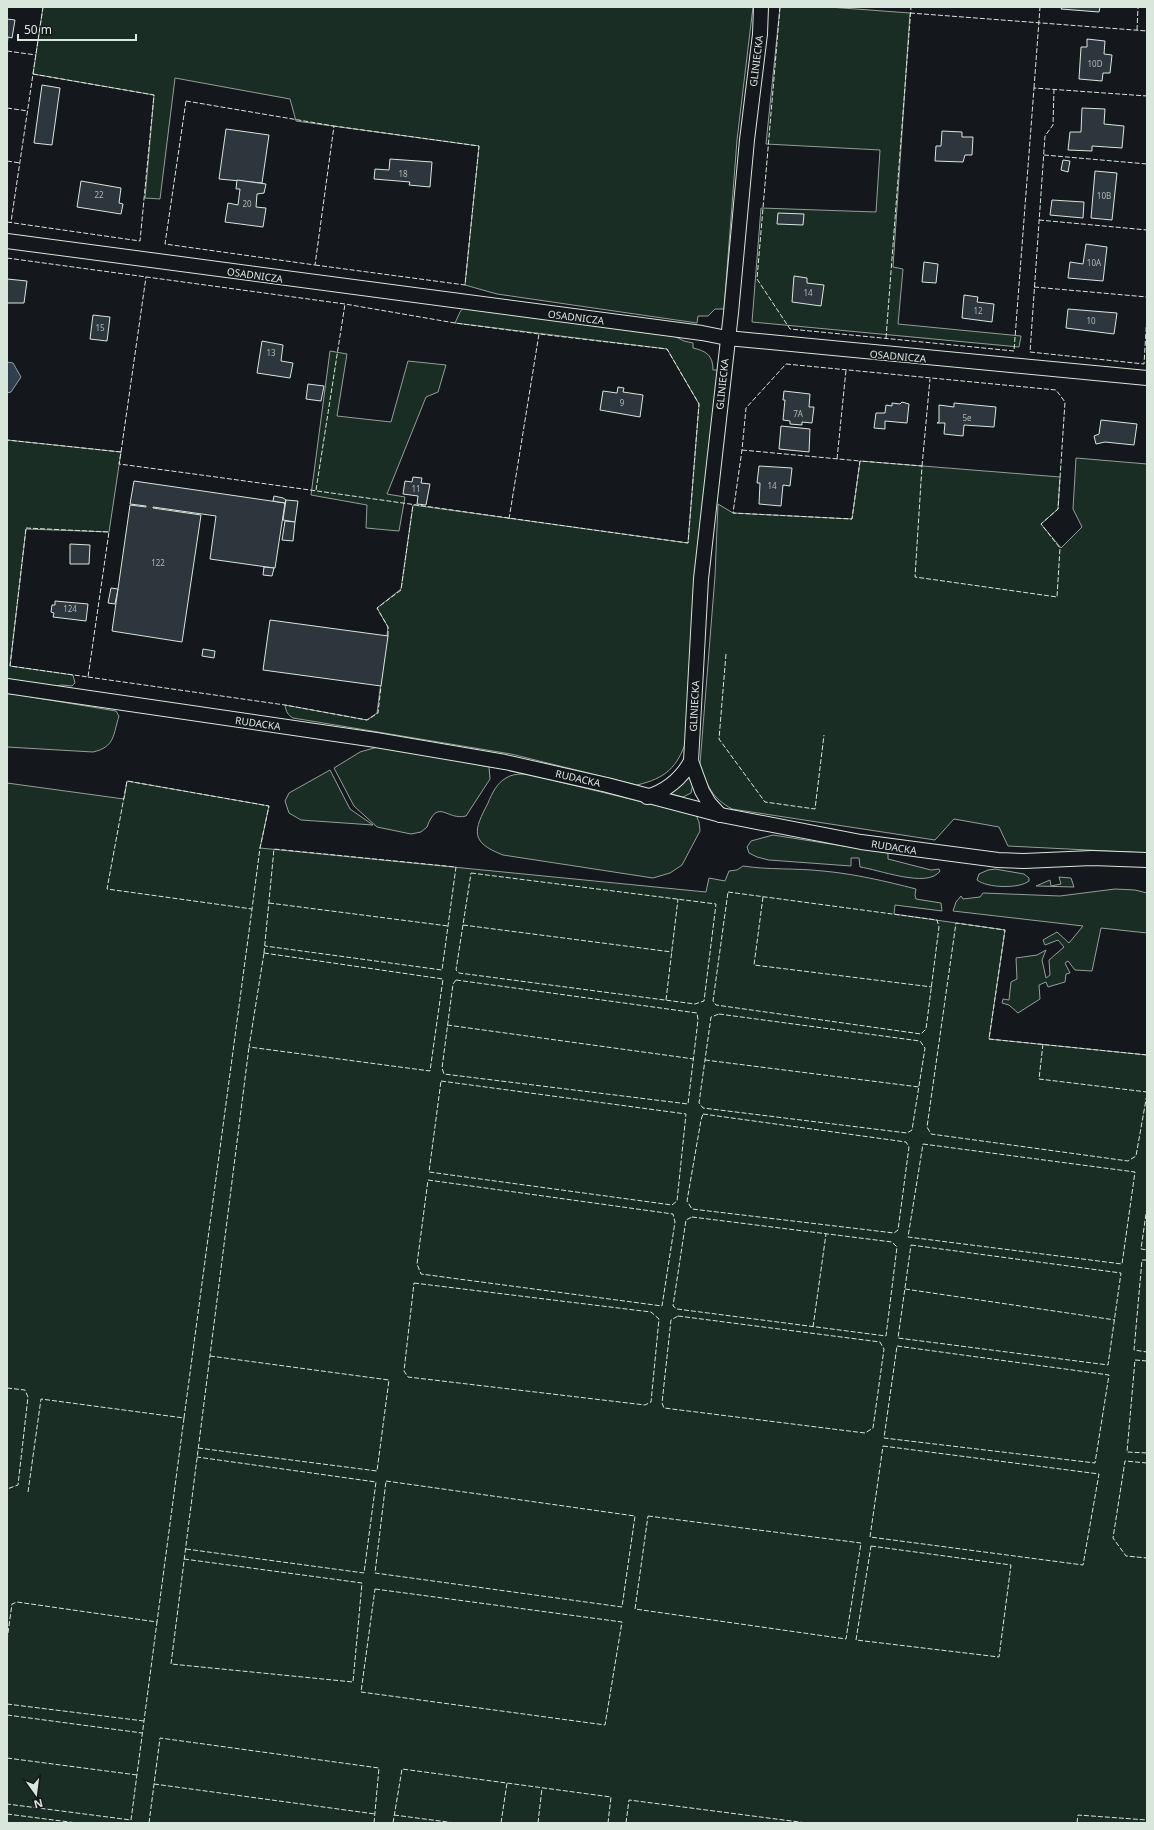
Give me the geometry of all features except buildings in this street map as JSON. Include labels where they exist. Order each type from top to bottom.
[{"type":"street","name":"GLINIECKA","points":[[721,815],[709,803],[702,791],[691,761],[701,579],[747,140],[760,34],[761,7]]},
{"type":"street","name":"OSADNICZA","points":[[7,241],[702,333],[727,338],[1147,378]]},
{"type":"street","name":"RUDACKA","points":[[7,686],[376,740],[505,762],[607,785],[647,797],[721,815],[861,842],[968,857],[1024,861],[1092,858],[1147,860]]},
{"type":"street","points":[[647,797],[674,782],[684,773],[691,761]]},
{"type":"green space","points":[[43,7],[753,7],[737,140],[724,309],[715,309],[708,316],[698,316],[697,323],[497,294],[465,285],[479,146],[296,121],[290,99],[175,78],[160,199],[145,198],[154,95],[33,74]]},
{"type":"green space","points":[[780,7],[829,7],[910,13],[893,267],[903,269],[898,324],[1021,336],[1019,347],[752,322],[761,208],[876,212],[880,150],[766,144]]},
{"type":"green space","points":[[464,307],[672,335],[684,341],[693,343],[693,348],[708,354],[712,361],[713,370],[719,370],[687,739],[679,757],[674,764],[663,775],[656,779],[637,785],[511,754],[293,718],[287,711],[285,705],[367,720],[377,713],[388,627],[377,608],[401,589],[413,505],[688,543],[699,404],[667,349],[455,323]]},
{"type":"green space","points":[[330,351],[347,354],[337,416],[391,422],[408,361],[446,365],[438,392],[426,397],[387,494],[405,497],[399,531],[366,528],[367,505],[311,495]]},
{"type":"green space","points":[[7,440],[121,452],[109,532],[26,529],[10,666],[73,675],[75,683],[72,686],[61,685],[54,687],[7,679]]},
{"type":"green space","points":[[1076,458],[1147,464],[1147,853],[1008,846],[999,827],[954,819],[935,840],[732,809],[715,796],[705,779],[700,764],[715,576],[718,504],[733,513],[852,519],[860,461],[1060,477],[1058,509],[1041,524],[1061,548],[1082,527],[1073,509]]},
{"type":"green space","points":[[7,693],[116,711],[119,716],[112,739],[106,747],[93,752],[7,747]]},
{"type":"green space","points":[[381,746],[489,767],[490,779],[466,816],[453,816],[444,812],[435,813],[427,827],[421,832],[411,834],[377,827],[354,806],[334,768],[360,752]]},
{"type":"green space","points":[[330,770],[350,809],[373,825],[301,820],[289,813],[285,801],[289,793]]},
{"type":"green space","points":[[527,774],[696,815],[699,822],[700,831],[682,865],[670,873],[653,878],[503,855],[484,845],[480,840],[478,828],[480,821],[497,785],[511,776]]},
{"type":"green space","points":[[691,775],[693,784],[691,793],[683,797],[671,794]]},
{"type":"green space","points":[[127,781],[269,806],[260,848],[706,892],[709,878],[725,881],[729,871],[737,870],[743,866],[835,872],[870,878],[916,889],[916,899],[941,903],[942,911],[895,905],[894,914],[1005,930],[989,1039],[1147,1055],[1147,1823],[7,1823],[7,783],[124,799]]},
{"type":"green space","points":[[773,835],[888,853],[888,859],[931,870],[939,869],[940,871],[934,876],[914,878],[860,867],[859,858],[851,858],[851,866],[769,860],[749,853],[747,847],[751,841]]},
{"type":"green space","points":[[995,869],[1024,874],[1029,878],[1029,881],[1018,885],[995,886],[982,883],[977,880],[979,874]]},
{"type":"green space","points":[[1059,877],[1071,878],[1074,887],[1036,886],[1050,880],[1051,886],[1061,884]]},
{"type":"green space","points":[[1115,889],[1135,890],[1147,893],[1147,933],[1101,928],[1092,971],[1075,970],[1068,961],[1065,963],[1070,973],[1066,974],[1065,982],[1048,987],[1046,982],[1039,985],[1040,999],[1018,1013],[1009,1005],[1002,1003],[1003,999],[1009,1000],[1011,982],[1017,979],[1016,958],[1037,955],[1046,950],[1042,960],[1046,978],[1050,975],[1049,960],[1064,947],[1058,940],[1045,945],[1043,940],[1057,932],[1069,943],[1083,926],[953,911],[956,902],[961,896],[963,899],[980,897],[983,893],[1060,896]]},
{"type":"water","points":[[7,362],[13,363],[21,377],[11,392],[7,393]]},
{"type":"fence","points":[[33,74],[43,7]]},
{"type":"fence","points":[[780,7],[757,279],[790,329],[1014,351],[1034,88],[1147,96]]},
{"type":"fence","points":[[886,338],[911,7]]},
{"type":"fence","points":[[1034,88],[1040,7]]},
{"type":"fence","points":[[1137,30],[1138,7]]},
{"type":"fence","points":[[910,13],[1147,31]]},
{"type":"fence","points":[[7,51],[36,55]]},
{"type":"fence","points":[[7,222],[140,241],[154,95],[33,74],[11,222]]},
{"type":"fence","points":[[1054,89],[1053,125],[1045,136],[1030,352],[1144,364],[1147,315]]},
{"type":"fence","points":[[186,101],[334,126],[315,265],[165,244],[186,101]]},
{"type":"fence","points":[[7,108],[28,111]]},
{"type":"fence","points":[[315,265],[465,285],[479,146],[334,126]]},
{"type":"fence","points":[[1044,155],[1147,164]]},
{"type":"fence","points":[[7,161],[20,163]]},
{"type":"fence","points":[[1039,220],[1147,230]]},
{"type":"fence","points":[[7,258],[345,304],[455,323],[667,349],[699,404],[688,543],[119,464],[121,452],[7,440]]},
{"type":"fence","points":[[121,452],[146,277]]},
{"type":"fence","points":[[1034,287],[1147,297]]},
{"type":"fence","points":[[316,490],[345,304]]},
{"type":"fence","points":[[509,519],[539,334]]},
{"type":"fence","points":[[786,364],[1056,390],[1065,402],[1058,509],[1041,524],[1060,548],[1057,597],[915,577],[922,466],[860,461],[852,519],[733,513],[746,408],[786,364]]},
{"type":"fence","points":[[837,459],[846,370]]},
{"type":"fence","points":[[922,466],[930,379]]},
{"type":"fence","points":[[742,450],[860,461]]},
{"type":"fence","points":[[388,636],[388,627],[377,608],[401,590],[413,505]]},
{"type":"fence","points":[[26,528],[109,532],[88,677],[10,666],[26,528]]},
{"type":"fence","points":[[726,654],[719,739],[765,802],[815,809],[824,735]]},
{"type":"fence","points":[[88,677],[285,705],[367,720],[378,713],[381,686]]},
{"type":"fence","points":[[184,1418],[252,909],[260,848],[269,806],[127,781],[107,889],[252,909]]},
{"type":"fence","points":[[264,953],[274,849],[456,867],[442,970],[265,946]]},
{"type":"fence","points":[[471,873],[716,904],[704,1001],[695,1004],[459,973],[456,970],[471,873]]},
{"type":"fence","points":[[728,892],[937,920],[939,927],[926,1029],[921,1034],[716,1005],[713,1001],[728,892]]},
{"type":"fence","points":[[763,897],[754,965],[932,987]]},
{"type":"fence","points":[[666,1000],[678,899]]},
{"type":"fence","points":[[269,903],[448,926]]},
{"type":"fence","points":[[1147,1055],[989,1039],[1005,930],[956,923],[927,1127],[931,1134],[1128,1161],[1136,1156],[1147,1094]]},
{"type":"fence","points":[[463,925],[672,952]]},
{"type":"fence","points":[[264,953],[443,979],[430,1071],[249,1047],[264,953]]},
{"type":"fence","points":[[456,980],[697,1013],[698,1020],[688,1104],[444,1074],[442,1068],[453,984],[456,980]]},
{"type":"fence","points":[[719,1014],[920,1041],[925,1048],[912,1130],[907,1133],[703,1108],[699,1103],[711,1017],[719,1014]]},
{"type":"fence","points":[[447,1025],[694,1059]]},
{"type":"fence","points":[[1043,1044],[1039,1079],[1147,1092]]},
{"type":"fence","points":[[184,1559],[362,1583],[353,1682],[171,1664],[249,1047]]},
{"type":"fence","points":[[705,1060],[919,1087]]},
{"type":"fence","points":[[441,1081],[686,1114],[677,1201],[672,1205],[429,1172],[441,1081]]},
{"type":"fence","points":[[703,1114],[906,1142],[909,1147],[898,1230],[894,1233],[692,1209],[687,1201],[703,1114]]},
{"type":"fence","points":[[923,1144],[1135,1172],[1122,1264],[908,1237],[923,1144]]},
{"type":"fence","points":[[428,1180],[673,1214],[675,1222],[662,1306],[421,1274],[417,1264],[428,1180]]},
{"type":"fence","points":[[1147,1207],[1141,1249],[1147,1250]]},
{"type":"fence","points":[[692,1217],[892,1242],[897,1247],[886,1336],[677,1309],[673,1306],[686,1220],[692,1217]]},
{"type":"fence","points":[[813,1327],[826,1234]]},
{"type":"fence","points":[[911,1245],[1121,1273],[1108,1365],[898,1338],[911,1245]]},
{"type":"fence","points":[[1147,1260],[1142,1260],[1134,1350],[1147,1352]]},
{"type":"fence","points":[[414,1283],[651,1312],[659,1319],[651,1402],[645,1405],[408,1377],[404,1371],[414,1283]]},
{"type":"fence","points":[[905,1289],[1115,1320]]},
{"type":"fence","points":[[678,1316],[880,1342],[884,1349],[873,1428],[865,1433],[664,1408],[662,1403],[671,1320],[678,1316]]},
{"type":"fence","points":[[897,1346],[1109,1375],[1095,1463],[884,1438],[897,1346]]},
{"type":"fence","points":[[198,1448],[377,1471],[389,1380],[210,1356]]},
{"type":"fence","points":[[1147,1361],[1135,1360],[1127,1452],[1147,1453]]},
{"type":"fence","points":[[7,1388],[25,1390],[28,1397],[18,1485],[7,1489]]},
{"type":"fence","points":[[28,1492],[41,1399],[184,1418],[157,1622]]},
{"type":"fence","points":[[883,1446],[1099,1474],[1083,1565],[870,1537],[883,1446]]},
{"type":"fence","points":[[186,1549],[364,1573],[376,1482],[197,1457]]},
{"type":"fence","points":[[1147,1463],[1125,1461],[1113,1538],[1126,1556],[1147,1558]]},
{"type":"fence","points":[[386,1481],[635,1516],[622,1607],[375,1573],[386,1481]]},
{"type":"fence","points":[[648,1516],[861,1543],[846,1639],[635,1609],[648,1516]]},
{"type":"fence","points":[[871,1546],[1011,1565],[999,1657],[856,1640],[871,1546]]},
{"type":"fence","points":[[375,1589],[622,1622],[605,1725],[361,1692],[375,1589]]},
{"type":"fence","points":[[7,1640],[12,1604],[17,1602],[157,1622],[131,1820],[7,1804]]},
{"type":"fence","points":[[7,1704],[144,1721]]},
{"type":"fence","points":[[7,1715],[142,1733]]},
{"type":"fence","points":[[149,1823],[160,1738],[379,1768],[374,1823]]},
{"type":"fence","points":[[7,1758],[137,1775]]},
{"type":"fence","points":[[393,1823],[402,1769],[611,1797],[608,1823]]},
{"type":"fence","points":[[501,1823],[507,1783]]},
{"type":"fence","points":[[154,1784],[375,1814]]},
{"type":"fence","points":[[538,1823],[542,1788]]},
{"type":"fence","points":[[626,1823],[629,1800],[807,1823]]},
{"type":"fence","points":[[7,1814],[77,1823]]},
{"type":"fence","points":[[394,1815],[455,1823]]},
{"type":"fence","points":[[1077,1823],[1078,1815],[1147,1820]]}]
